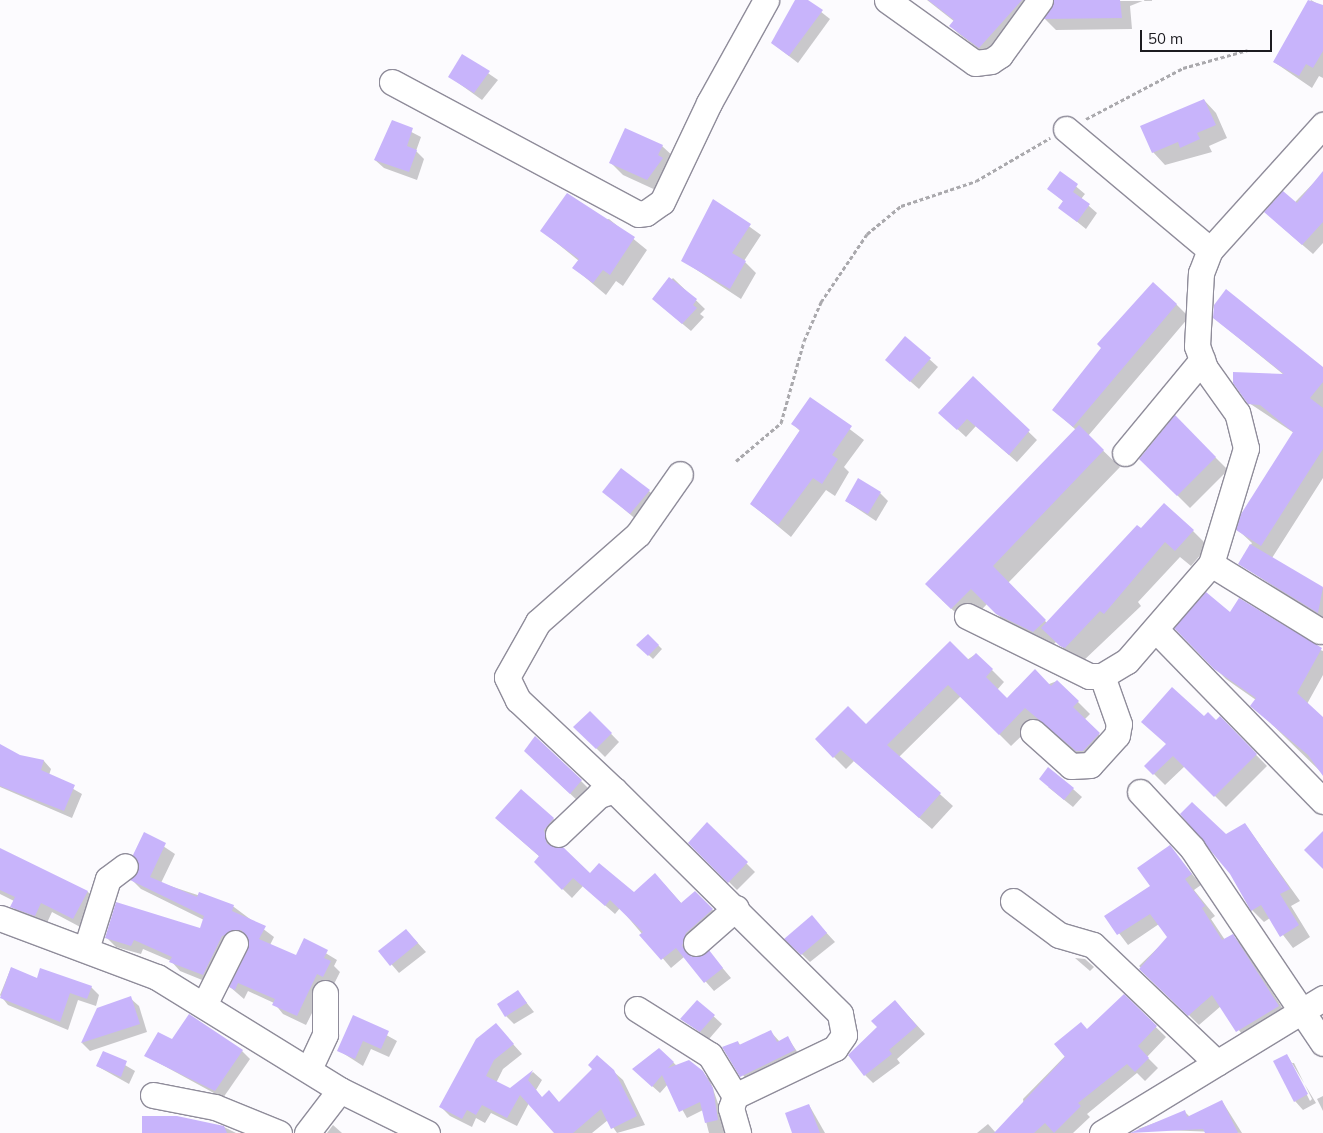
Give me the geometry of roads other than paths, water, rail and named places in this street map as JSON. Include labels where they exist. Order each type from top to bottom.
[{"type":"street","points":[[392,82],[638,214],[646,213],[662,202],[709,103],[766,0]]},
{"type":"street","points":[[888,0],[975,63],[1000,55],[1040,0]]},
{"type":"street","points":[[967,616],[1089,676],[1102,676],[1126,661],[1156,630],[1211,564],[1246,448],[1237,413],[1202,360],[1197,346],[1201,273],[1210,250],[1323,125]]},
{"type":"street","points":[[1066,129],[1210,250]]},
{"type":"street","points":[[1125,453],[1202,360]]},
{"type":"street","points":[[680,474],[638,534],[538,622],[507,677],[518,700],[736,908],[840,1014],[845,1025],[835,1048],[735,1096],[731,1108],[738,1133]]},
{"type":"street","points":[[1211,564],[1320,632]]},
{"type":"street","points":[[1156,630],[1323,801]]},
{"type":"street","points":[[1034,732],[1071,766],[1090,765],[1117,735],[1119,724],[1102,676]]},
{"type":"street","points":[[558,834],[599,795],[614,790]]},
{"type":"street","points":[[1140,792],[1192,848],[1313,1004],[1323,1043]]},
{"type":"street","points":[[86,949],[108,879],[126,866]]},
{"type":"street","points":[[1013,901],[1059,935],[1093,945],[1217,1063]]},
{"type":"street","points":[[696,943],[736,908]]},
{"type":"street","points":[[0,918],[86,949],[205,1003],[309,1069],[387,1126],[427,1133]]},
{"type":"street","points":[[205,1003],[235,943]]},
{"type":"street","points":[[309,1069],[325,1034],[325,993]]},
{"type":"street","points":[[1102,1133],[1313,1004]]},
{"type":"street","points":[[637,1009],[710,1054],[735,1096]]},
{"type":"street","points":[[307,1133],[340,1090]]},
{"type":"street","points":[[153,1095],[215,1107],[279,1133]]}]
